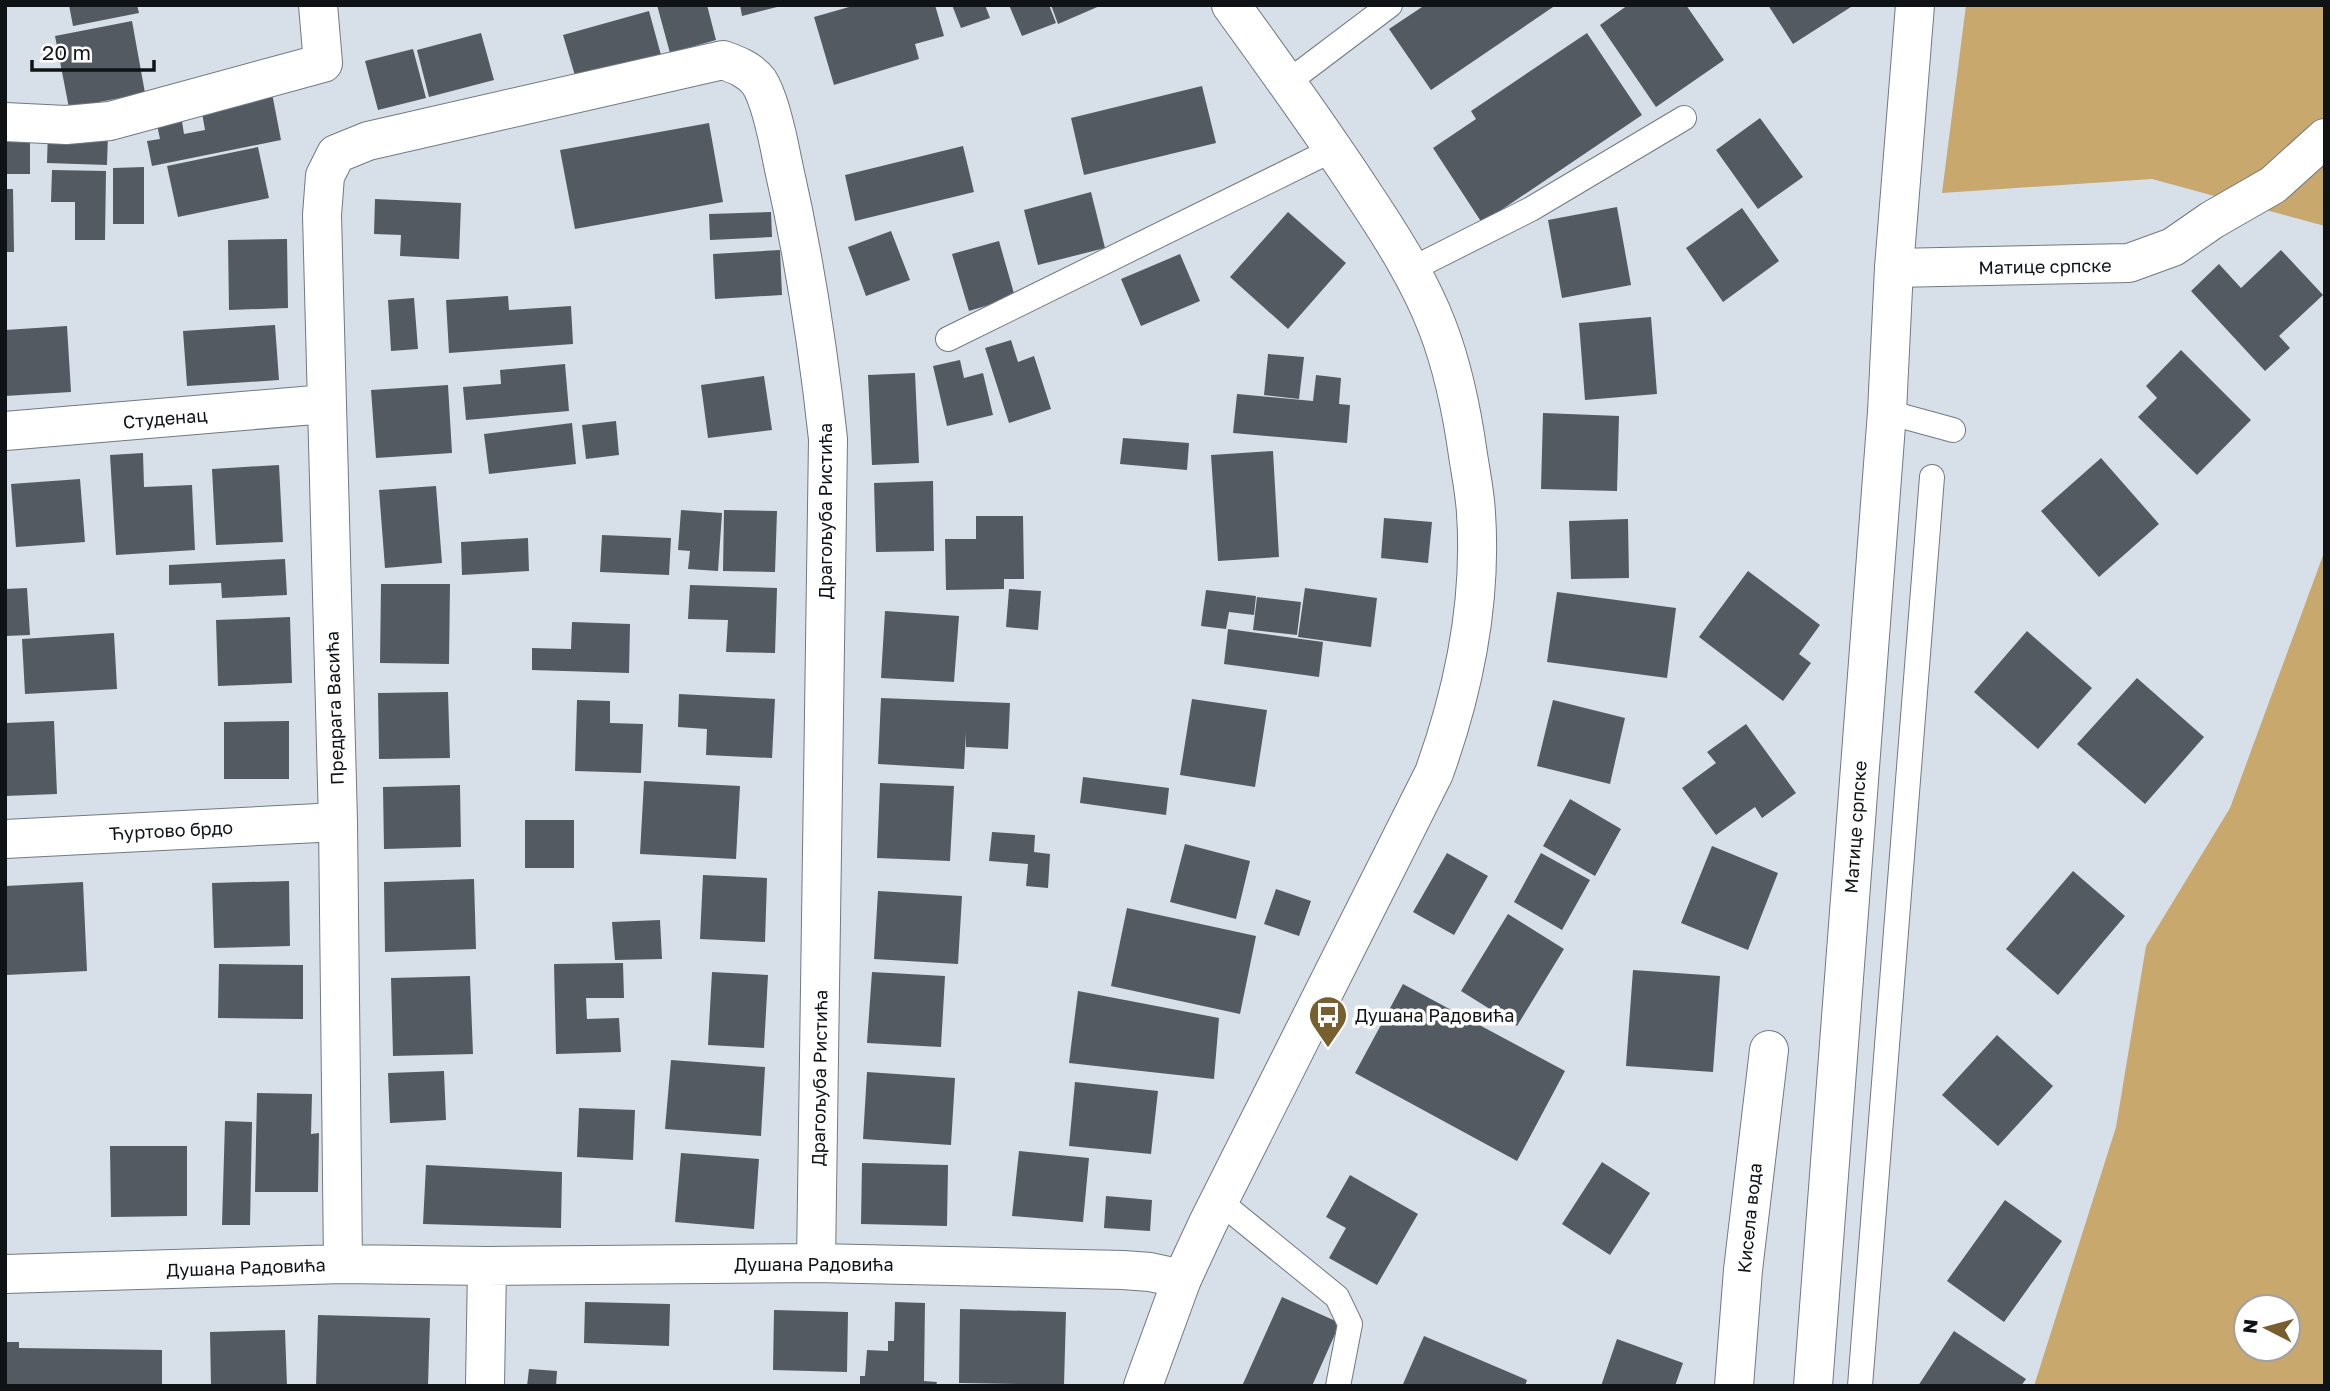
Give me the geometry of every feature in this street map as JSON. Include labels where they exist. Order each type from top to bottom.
[{"type":"street","points":[[5,122],[66,125],[110,121],[323,62],[318,5]]},
{"type":"street","points":[[1143,1386],[1182,1279],[1219,1200],[1434,773],[1449,732],[1464,676],[1473,616],[1475,501],[1464,427],[1452,372],[1437,325],[1410,270],[1334,149],[1231,5]]},
{"type":"street","name":"Матице српске","points":[[1813,1386],[1887,412],[1894,268],[1916,5]]},
{"type":"street","name":"Драгољуба Ристића","points":[[336,154],[368,141],[723,60],[742,67],[759,83],[774,123],[801,240],[817,340],[828,439],[817,1263]]},
{"type":"street","name":"Матице српске","points":[[1894,268],[2129,264],[2173,247],[2212,220],[2273,185],[2325,138]]},
{"type":"street","name":"Предрага Васића","points":[[336,154],[325,176],[323,215],[338,822],[343,1264]]},
{"type":"street","name":"Студенац","points":[[5,431],[326,404]]},
{"type":"street","name":"Ћуртово брдо","points":[[5,839],[338,822]]},
{"type":"street","name":"Кисела вода","points":[[1734,1386],[1743,1270],[1769,1050]]},
{"type":"street","name":"Душана Радовића","points":[[5,1273],[343,1264],[487,1266],[817,1263],[1123,1270],[1182,1279]]},
{"type":"street","points":[[485,1386],[487,1266]]},
{"type":"lane","points":[[1288,82],[1390,5]]},
{"type":"lane","points":[[1410,270],[1531,209],[1684,118]]},
{"type":"lane","points":[[948,339],[1334,149]]},
{"type":"lane","points":[[1887,412],[1953,430]]},
{"type":"lane","points":[[1860,1386],[1932,477]]},
{"type":"lane","points":[[1219,1200],[1337,1297],[1350,1324],[1338,1386]]},
{"type":"shaded area","points":[[1966,5],[2325,5],[2325,226],[2152,179],[1942,193]]},
{"type":"shaded area","points":[[2325,550],[2325,1386],[2034,1386],[2116,1127],[2146,946],[2230,808]]},
{"type":"building","points":[[69,5],[137,5],[139,13],[73,26]]},
{"type":"building","points":[[657,5],[707,5],[716,40],[670,53]]},
{"type":"building","points":[[740,5],[781,5],[781,6],[742,16]]},
{"type":"building","points":[[856,5],[935,5],[944,36],[915,44],[919,59],[834,85],[814,17]]},
{"type":"building","points":[[952,5],[985,5],[990,18],[961,28]]},
{"type":"building","points":[[1009,5],[1049,5],[1056,23],[1022,36]]},
{"type":"building","points":[[1051,5],[1102,5],[1058,24]]},
{"type":"building","points":[[1425,5],[1556,5],[1431,90],[1389,29]]},
{"type":"building","points":[[1628,5],[1686,5],[1724,60],[1656,107],[1600,25]]},
{"type":"building","points":[[1768,5],[1854,5],[1793,44]]},
{"type":"building","points":[[649,11],[661,55],[576,79],[563,35]]},
{"type":"building","points":[[132,21],[145,93],[69,108],[55,36]]},
{"type":"building","points":[[481,33],[494,80],[429,97],[417,50]]},
{"type":"building","points":[[1587,33],[1642,115],[1482,223],[1433,148],[1476,119],[1471,111]]},
{"type":"building","points":[[413,49],[426,98],[378,110],[365,61]]},
{"type":"building","points":[[1202,86],[1216,143],[1084,175],[1071,118]]},
{"type":"building","points":[[272,93],[281,140],[152,166],[147,141],[160,139],[156,120],[181,115],[184,134],[205,130],[201,107]]},
{"type":"building","points":[[1760,118],[1803,177],[1758,209],[1716,150]]},
{"type":"building","points":[[709,123],[723,202],[575,229],[560,150]]},
{"type":"building","points":[[48,130],[108,133],[107,165],[47,163]]},
{"type":"building","points":[[5,131],[30,131],[30,174],[5,174]]},
{"type":"building","points":[[963,146],[974,192],[855,221],[845,175]]},
{"type":"building","points":[[258,147],[269,198],[178,217],[167,166]]},
{"type":"building","points":[[144,167],[144,224],[113,224],[113,168]]},
{"type":"building","points":[[52,170],[106,171],[105,240],[75,240],[75,202],[51,202]]},
{"type":"building","points":[[5,189],[13,189],[14,252],[5,252]]},
{"type":"building","points":[[1091,192],[1105,248],[1038,265],[1024,210]]},
{"type":"building","points":[[375,199],[461,203],[459,259],[400,256],[401,235],[374,234]]},
{"type":"building","points":[[1617,207],[1631,285],[1562,298],[1548,220]]},
{"type":"building","points":[[1742,208],[1779,261],[1723,302],[1686,248]]},
{"type":"building","points":[[771,212],[772,237],[710,240],[709,214]]},
{"type":"building","points":[[1288,212],[1346,263],[1288,329],[1230,277]]},
{"type":"building","points":[[891,231],[910,280],[866,296],[848,247]]},
{"type":"building","points":[[287,239],[288,308],[229,310],[228,240]]},
{"type":"building","points":[[999,241],[1015,297],[969,311],[952,254]]},
{"type":"building","points":[[780,250],[782,295],[715,299],[713,254]]},
{"type":"building","points":[[2281,250],[2323,295],[2279,336],[2290,348],[2265,371],[2191,291],[2219,264],[2241,288]]},
{"type":"building","points":[[1180,254],[1200,301],[1141,326],[1121,279]]},
{"type":"building","points":[[508,296],[509,310],[571,306],[573,344],[449,353],[446,300]]},
{"type":"building","points":[[414,298],[418,349],[391,351],[388,300]]},
{"type":"building","points":[[1651,317],[1657,394],[1585,400],[1579,323]]},
{"type":"building","points":[[275,325],[279,380],[187,386],[183,331]]},
{"type":"building","points":[[67,326],[71,392],[5,396],[5,330]]},
{"type":"building","points":[[1011,340],[1018,362],[1034,356],[1051,409],[1009,423],[985,348]]},
{"type":"building","points":[[2181,350],[2251,420],[2197,475],[2138,417],[2157,398],[2146,386]]},
{"type":"building","points":[[1268,354],[1304,357],[1299,399],[1264,395]]},
{"type":"building","points":[[960,360],[964,378],[983,373],[993,415],[947,426],[933,366]]},
{"type":"building","points":[[565,364],[569,411],[466,420],[463,387],[501,384],[500,370]]},
{"type":"building","points":[[915,373],[919,463],[872,465],[868,375]]},
{"type":"building","points":[[1316,375],[1341,378],[1339,404],[1350,405],[1347,443],[1233,433],[1237,394],[1313,401]]},
{"type":"building","points":[[764,376],[772,430],[708,438],[701,385]]},
{"type":"building","points":[[448,385],[452,453],[376,458],[371,390]]},
{"type":"building","points":[[1543,413],[1619,416],[1617,491],[1541,489]]},
{"type":"building","points":[[616,421],[619,455],[586,459],[582,425]]},
{"type":"building","points":[[572,423],[576,464],[489,474],[484,434]]},
{"type":"building","points":[[1123,438],[1189,443],[1187,470],[1120,464]]},
{"type":"building","points":[[1273,451],[1279,557],[1218,561],[1211,455]]},
{"type":"building","points":[[143,453],[144,487],[192,485],[195,550],[116,555],[110,455]]},
{"type":"building","points":[[2101,458],[2159,524],[2099,577],[2041,511]]},
{"type":"building","points":[[279,465],[283,542],[216,545],[212,469]]},
{"type":"building","points":[[80,479],[85,542],[16,547],[11,484]]},
{"type":"building","points":[[933,481],[934,551],[876,552],[874,483]]},
{"type":"building","points":[[436,486],[442,563],[385,568],[379,490]]},
{"type":"building","points":[[681,510],[722,513],[718,571],[688,569],[690,551],[678,550]]},
{"type":"building","points":[[724,510],[777,511],[775,572],[723,571]]},
{"type":"building","points":[[976,516],[1023,516],[1024,579],[1004,579],[1004,589],[946,590],[945,539],[976,539]]},
{"type":"building","points":[[1384,518],[1432,522],[1428,563],[1381,558]]},
{"type":"building","points":[[1628,519],[1629,578],[1571,579],[1569,521]]},
{"type":"building","points":[[602,535],[671,538],[669,575],[600,572]]},
{"type":"building","points":[[528,538],[529,571],[462,575],[461,542]]},
{"type":"building","points":[[285,559],[287,595],[222,598],[221,583],[169,585],[169,565]]},
{"type":"building","points":[[1748,571],[1820,625],[1799,654],[1811,663],[1783,701],[1699,637]]},
{"type":"building","points":[[381,584],[450,584],[449,664],[380,663]]},
{"type":"building","points":[[690,585],[777,588],[775,653],[726,652],[728,620],[688,619]]},
{"type":"building","points":[[27,588],[30,635],[5,636],[5,589]]},
{"type":"building","points":[[1305,588],[1377,598],[1371,647],[1298,637]]},
{"type":"building","points":[[1009,589],[1041,591],[1038,630],[1006,627]]},
{"type":"building","points":[[1206,590],[1256,596],[1254,615],[1229,612],[1226,629],[1201,626]]},
{"type":"building","points":[[1557,592],[1676,608],[1667,678],[1547,662]]},
{"type":"building","points":[[1257,597],[1301,602],[1297,635],[1253,630]]},
{"type":"building","points":[[885,611],[959,616],[954,682],[881,678]]},
{"type":"building","points":[[290,617],[292,683],[218,686],[216,620]]},
{"type":"building","points":[[572,622],[630,624],[629,673],[532,670],[532,648],[571,649]]},
{"type":"building","points":[[1228,629],[1323,642],[1319,677],[1224,664]]},
{"type":"building","points":[[2027,631],[2092,688],[2038,749],[1974,692]]},
{"type":"building","points":[[114,633],[117,689],[25,694],[22,639]]},
{"type":"building","points":[[2137,678],[2204,737],[2145,804],[2077,744]]},
{"type":"building","points":[[448,692],[450,758],[379,759],[378,693]]},
{"type":"building","points":[[679,694],[775,699],[772,758],[706,755],[707,729],[678,727]]},
{"type":"building","points":[[881,698],[1010,703],[1008,749],[966,747],[966,733],[964,769],[878,764]]},
{"type":"building","points":[[1192,699],[1267,710],[1255,787],[1180,775]]},
{"type":"building","points":[[577,700],[610,701],[610,723],[643,724],[641,773],[575,771]]},
{"type":"building","points":[[1553,700],[1625,718],[1610,784],[1537,766]]},
{"type":"building","points":[[54,721],[57,794],[5,796],[5,723]]},
{"type":"building","points":[[289,721],[289,779],[224,779],[224,722]]},
{"type":"building","points":[[1746,724],[1796,793],[1762,818],[1755,807],[1716,835],[1682,788],[1716,763],[1707,752]]},
{"type":"building","points":[[1083,777],[1169,788],[1166,815],[1080,803]]},
{"type":"building","points":[[644,781],[740,786],[736,859],[640,854]]},
{"type":"building","points":[[880,783],[954,786],[950,861],[877,858]]},
{"type":"building","points":[[460,785],[461,847],[384,849],[383,787]]},
{"type":"building","points":[[1570,799],[1621,829],[1595,876],[1543,846]]},
{"type":"building","points":[[525,820],[574,820],[574,868],[525,868]]},
{"type":"building","points":[[992,832],[1035,835],[1034,852],[1050,854],[1048,888],[1026,886],[1028,864],[989,861]]},
{"type":"building","points":[[1185,844],[1250,861],[1236,919],[1170,902]]},
{"type":"building","points":[[1712,846],[1778,873],[1748,950],[1681,923]]},
{"type":"building","points":[[1447,853],[1488,876],[1454,935],[1413,912]]},
{"type":"building","points":[[1541,853],[1590,880],[1562,930],[1514,902]]},
{"type":"building","points":[[2073,871],[2125,916],[2058,995],[2006,949]]},
{"type":"building","points":[[703,875],[767,878],[765,942],[700,939]]},
{"type":"building","points":[[474,879],[476,949],[385,952],[384,882]]},
{"type":"building","points":[[289,881],[290,946],[214,948],[212,883]]},
{"type":"building","points":[[83,882],[87,971],[6,975],[5,886]]},
{"type":"building","points":[[1276,889],[1311,901],[1299,936],[1264,924]]},
{"type":"building","points":[[878,891],[962,896],[958,964],[874,959]]},
{"type":"building","points":[[1127,908],[1256,936],[1240,1014],[1111,986]]},
{"type":"building","points":[[1508,914],[1564,949],[1517,1026],[1461,991]]},
{"type":"building","points":[[660,920],[662,959],[615,960],[612,922]]},
{"type":"building","points":[[623,963],[624,998],[586,998],[587,1019],[619,1018],[621,1052],[556,1054],[554,964]]},
{"type":"building","points":[[219,964],[303,965],[303,1019],[218,1018]]},
{"type":"building","points":[[1633,970],[1720,976],[1713,1072],[1626,1066]]},
{"type":"building","points":[[712,972],[768,975],[764,1048],[708,1045]]},
{"type":"building","points":[[872,972],[945,976],[941,1047],[867,1043]]},
{"type":"building","points":[[470,976],[473,1054],[393,1056],[391,978]]},
{"type":"building","points":[[1403,984],[1565,1071],[1517,1161],[1355,1073]]},
{"type":"building","points":[[1078,991],[1219,1018],[1214,1079],[1069,1063]]},
{"type":"building","points":[[1997,1035],[2053,1086],[1998,1146],[1942,1095]]},
{"type":"building","points":[[671,1060],[765,1067],[761,1136],[665,1129]]},
{"type":"building","points":[[444,1071],[446,1120],[390,1123],[388,1073]]},
{"type":"building","points":[[867,1072],[955,1078],[951,1145],[863,1139]]},
{"type":"building","points":[[1075,1082],[1158,1091],[1151,1154],[1069,1146]]},
{"type":"building","points":[[257,1093],[312,1094],[311,1134],[319,1133],[318,1192],[255,1192]]},
{"type":"building","points":[[579,1108],[635,1110],[633,1160],[577,1157]]},
{"type":"building","points":[[225,1121],[252,1122],[250,1225],[222,1225]]},
{"type":"building","points":[[110,1146],[187,1146],[187,1216],[111,1217]]},
{"type":"building","points":[[1019,1151],[1089,1158],[1083,1222],[1012,1216]]},
{"type":"building","points":[[681,1153],[759,1159],[754,1229],[675,1222]]},
{"type":"building","points":[[1602,1162],[1650,1193],[1610,1255],[1562,1224]]},
{"type":"building","points":[[862,1163],[948,1165],[947,1226],[861,1224]]},
{"type":"building","points":[[426,1165],[562,1172],[561,1228],[423,1224]]},
{"type":"building","points":[[1350,1175],[1418,1214],[1377,1285],[1329,1258],[1346,1228],[1326,1217]]},
{"type":"building","points":[[1106,1196],[1152,1200],[1150,1231],[1104,1228]]},
{"type":"building","points":[[2005,1200],[2062,1241],[2004,1322],[1947,1281]]},
{"type":"building","points":[[1282,1297],[1340,1323],[1312,1386],[1242,1386]]},
{"type":"building","points":[[585,1302],[670,1304],[669,1346],[584,1343]]},
{"type":"building","points":[[895,1302],[925,1303],[924,1381],[937,1382],[936,1386],[860,1386],[860,1376],[865,1376],[867,1350],[888,1351],[888,1341],[894,1341]]},
{"type":"building","points":[[960,1309],[1066,1312],[1064,1385],[959,1383]]},
{"type":"building","points":[[774,1310],[848,1312],[847,1372],[773,1370]]},
{"type":"building","points":[[318,1315],[430,1318],[428,1386],[316,1386]]},
{"type":"building","points":[[285,1330],[287,1386],[211,1386],[210,1332]]},
{"type":"building","points":[[1954,1331],[2026,1379],[2021,1386],[1918,1386]]},
{"type":"building","points":[[1424,1336],[1527,1380],[1525,1386],[1403,1384]]},
{"type":"building","points":[[1617,1339],[1683,1363],[1675,1386],[1601,1386]]},
{"type":"building","points":[[5,1342],[19,1342],[19,1348],[162,1350],[162,1386],[5,1386]]},
{"type":"building","points":[[529,1369],[557,1371],[556,1386],[527,1386]]},
{"type":"place","name":"Душана Радовића","points":[[1328,1049]]}]
